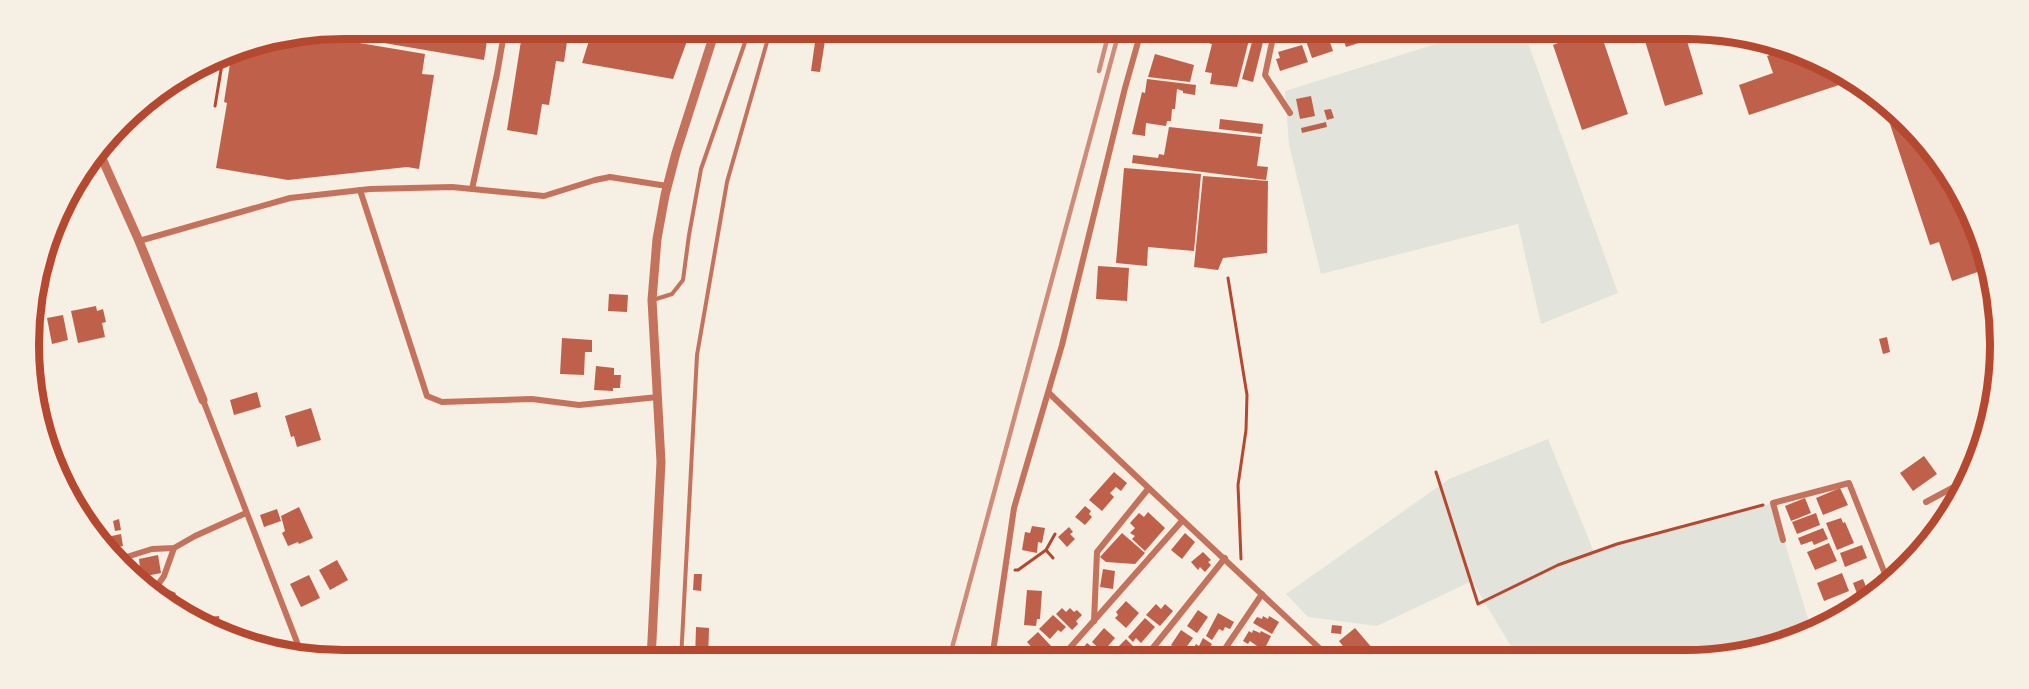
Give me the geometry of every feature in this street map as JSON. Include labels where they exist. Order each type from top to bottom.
[{"type":"street","points":[[472,189],[503,39]]},
{"type":"street","points":[[652,650],[661,462],[652,300],[657,239],[676,153],[712,39]]},
{"type":"street","points":[[993,650],[1014,508],[1049,393],[1139,39]]},
{"type":"street","points":[[1273,39],[1265,75],[1290,113]]},
{"type":"street","points":[[102,159],[139,241],[298,646]]},
{"type":"street","points":[[139,241],[290,198],[360,190],[452,187],[544,196],[610,177],[667,186]]},
{"type":"street","points":[[360,190],[427,396],[442,402],[532,399],[579,405],[658,397]]},
{"type":"street","points":[[1049,393],[1148,489],[1225,558],[1321,650]]},
{"type":"street","points":[[1783,540],[1773,503],[1850,483],[1885,575]]},
{"type":"street","points":[[1926,502],[1954,487]]},
{"type":"street","points":[[1095,622],[1097,552],[1148,489]]},
{"type":"street","points":[[125,557],[152,549],[174,548],[246,513]]},
{"type":"street","points":[[1069,650],[1182,521]]},
{"type":"street","points":[[157,586],[164,576],[174,548]]},
{"type":"street","points":[[1151,650],[1225,558]]},
{"type":"street","points":[[1224,650],[1262,594]]},
{"type":"lane","points":[[652,300],[672,294],[683,280],[701,169],[746,39]]},
{"type":"lane","points":[[682,650],[697,355],[718,223],[727,182],[768,39]]},
{"type":"path","points":[[215,106],[222,65]]},
{"type":"path","points":[[1228,278],[1247,395],[1246,430],[1238,485],[1241,574]]},
{"type":"path","points":[[1436,472],[1478,604],[1558,566],[1617,544],[1773,503]]},
{"type":"path","points":[[1018,570],[1046,550],[1055,534]]},
{"type":"path","points":[[1046,550],[1053,558]]},
{"type":"shaded area","points":[[1452,39],[1527,39],[1618,293],[1541,324],[1518,224],[1321,274],[1289,145],[1285,91]]},
{"type":"shaded area","points":[[1548,439],[1594,552],[1683,525],[1773,503],[1809,623],[1764,640],[1704,649],[1513,650],[1472,581],[1377,626],[1308,617],[1286,594],[1449,479]]},
{"type":"building","points":[[338,39],[425,54],[422,74],[434,75],[419,169],[407,167],[288,180],[216,168],[227,103],[224,102],[230,61],[265,49],[305,42]]},
{"type":"building","points":[[360,39],[487,39],[484,60]]},
{"type":"building","points":[[521,39],[567,39],[564,62],[556,61],[549,105],[542,104],[537,135],[507,130]]},
{"type":"building","points":[[590,39],[688,39],[673,79],[582,63]]},
{"type":"building","points":[[815,39],[825,39],[820,72],[811,71]]},
{"type":"building","points":[[1192,39],[1249,39],[1237,87],[1210,84],[1212,73],[1205,72],[1212,44]]},
{"type":"building","points":[[1253,39],[1264,39],[1253,82],[1242,79]]},
{"type":"building","points":[[1305,39],[1329,39],[1333,51],[1312,58]]},
{"type":"building","points":[[1343,39],[1361,39],[1362,42],[1346,47]]},
{"type":"building","points":[[1556,39],[1603,39],[1628,114],[1582,130],[1553,45],[1558,43]]},
{"type":"building","points":[[1644,39],[1686,39],[1703,94],[1665,106]]},
{"type":"building","points":[[1302,45],[1308,62],[1280,71],[1276,59],[1280,58],[1278,52]]},
{"type":"building","points":[[1775,53],[1801,62],[1843,84],[1749,115],[1739,85],[1773,73],[1767,56]]},
{"type":"building","points":[[1155,54],[1194,65],[1190,82],[1148,77]]},
{"type":"building","points":[[1147,79],[1196,85],[1195,95],[1183,93],[1177,89],[1171,121],[1167,121],[1166,126],[1146,123],[1145,136],[1132,134]]},
{"type":"building","points":[[1311,96],[1315,116],[1300,119],[1296,99]]},
{"type":"building","points":[[1331,109],[1334,118],[1327,120],[1324,110]]},
{"type":"building","points":[[1887,116],[1901,128],[1939,175],[1967,228],[1981,271],[1952,281],[1939,242],[1930,245]]},
{"type":"building","points":[[1220,119],[1263,124],[1262,134],[1219,129]]},
{"type":"building","points":[[1326,122],[1327,127],[1302,133],[1301,128]]},
{"type":"building","points":[[1169,127],[1261,137],[1257,166],[1268,167],[1266,180],[1132,163],[1133,155],[1158,158],[1159,154],[1164,155]]},
{"type":"building","points":[[1124,168],[1201,174],[1194,251],[1148,247],[1147,266],[1116,263]]},
{"type":"building","points":[[1203,176],[1268,181],[1267,253],[1223,258],[1218,270],[1194,267]]},
{"type":"building","points":[[1098,266],[1129,268],[1127,301],[1096,299]]},
{"type":"building","points":[[609,294],[628,295],[627,312],[608,311]]},
{"type":"building","points":[[96,306],[97,311],[103,309],[106,322],[102,323],[105,337],[78,343],[71,311]]},
{"type":"building","points":[[63,315],[68,340],[52,344],[47,318]]},
{"type":"building","points":[[1887,337],[1890,352],[1883,354],[1879,339]]},
{"type":"building","points":[[562,338],[592,340],[592,352],[585,352],[584,375],[560,374]]},
{"type":"building","points":[[596,366],[614,368],[614,375],[621,375],[620,388],[613,388],[613,391],[594,390]]},
{"type":"building","points":[[257,392],[261,407],[234,415],[230,400]]},
{"type":"building","points":[[311,408],[321,440],[297,447],[294,436],[291,437],[285,416]]},
{"type":"building","points":[[1924,456],[1937,474],[1913,491],[1900,473]]},
{"type":"building","points":[[1114,472],[1127,483],[1121,491],[1116,487],[1110,493],[1114,497],[1102,511],[1089,500]]},
{"type":"building","points":[[1840,488],[1848,505],[1823,515],[1816,498]]},
{"type":"building","points":[[1805,498],[1811,513],[1791,521],[1785,506]]},
{"type":"building","points":[[1085,506],[1091,511],[1089,514],[1092,517],[1085,525],[1075,517]]},
{"type":"building","points":[[299,507],[313,538],[288,546],[282,533],[285,531],[281,516]]},
{"type":"building","points":[[277,509],[281,521],[264,527],[260,515]]},
{"type":"building","points":[[1148,512],[1165,528],[1145,551],[1132,539],[1135,536],[1130,533],[1135,528],[1130,523],[1139,513],[1144,517]]},
{"type":"building","points":[[1816,513],[1820,525],[1797,534],[1792,522]]},
{"type":"building","points":[[1841,518],[1854,543],[1837,550],[1826,523]]},
{"type":"building","points":[[119,519],[121,530],[115,531],[113,521]]},
{"type":"building","points":[[1032,526],[1045,528],[1042,543],[1038,542],[1037,553],[1022,550],[1025,532],[1030,533]]},
{"type":"building","points":[[1069,527],[1073,532],[1070,534],[1075,539],[1067,547],[1058,537]]},
{"type":"building","points":[[1823,528],[1828,539],[1814,545],[1812,541],[1801,545],[1798,538]]},
{"type":"building","points":[[1122,533],[1145,553],[1135,564],[1106,562],[1100,557]]},
{"type":"building","points":[[1185,533],[1195,542],[1182,559],[1171,550]]},
{"type":"building","points":[[121,534],[123,546],[116,548],[108,537]]},
{"type":"building","points":[[1829,543],[1837,561],[1815,570],[1807,552]]},
{"type":"building","points":[[1862,545],[1867,558],[1845,567],[1840,553]]},
{"type":"building","points":[[1203,552],[1211,560],[1208,562],[1211,565],[1205,572],[1200,567],[1198,570],[1191,562]]},
{"type":"building","points":[[158,555],[161,573],[146,576],[140,572],[139,559]]},
{"type":"building","points":[[337,560],[348,580],[330,590],[319,570]]},
{"type":"building","points":[[1103,569],[1115,571],[1113,589],[1100,587]]},
{"type":"building","points":[[1842,573],[1849,591],[1824,601],[1817,583]]},
{"type":"building","points":[[694,574],[702,574],[701,591],[693,590]]},
{"type":"building","points":[[309,575],[320,598],[301,607],[290,584]]},
{"type":"building","points":[[1863,579],[1867,589],[1858,596],[1853,583]]},
{"type":"building","points":[[169,590],[176,593],[173,598],[168,593]]},
{"type":"building","points":[[1027,590],[1042,591],[1040,619],[1037,619],[1036,626],[1024,625]]},
{"type":"building","points":[[1126,601],[1139,613],[1126,628],[1115,618],[1118,615],[1116,612]]},
{"type":"building","points":[[1156,604],[1161,609],[1165,604],[1173,611],[1160,626],[1146,615]]},
{"type":"building","points":[[1062,608],[1066,612],[1070,608],[1074,612],[1077,610],[1082,615],[1072,630],[1056,614]]},
{"type":"building","points":[[1198,610],[1208,617],[1197,633],[1187,626]]},
{"type":"building","points":[[1218,613],[1234,622],[1230,629],[1225,627],[1223,631],[1219,629],[1212,640],[1206,636]]},
{"type":"building","points":[[1053,615],[1066,627],[1061,632],[1058,630],[1050,639],[1039,629]]},
{"type":"building","points":[[219,616],[220,623],[209,618],[207,617]]},
{"type":"building","points":[[1263,616],[1268,619],[1269,616],[1279,622],[1272,634],[1253,623],[1257,617],[1262,619]]},
{"type":"building","points":[[1145,618],[1155,627],[1141,643],[1136,638],[1133,642],[1128,637]]},
{"type":"building","points":[[1332,625],[1342,626],[1341,634],[1331,633]]},
{"type":"building","points":[[696,627],[709,628],[708,650],[695,650]]},
{"type":"building","points":[[1104,628],[1115,638],[1105,650],[1101,650],[1092,642]]},
{"type":"building","points":[[1355,628],[1373,649],[1346,650],[1339,641]]},
{"type":"building","points":[[1181,630],[1193,638],[1184,650],[1178,650],[1171,645]]},
{"type":"building","points":[[1253,630],[1260,633],[1261,631],[1271,636],[1265,648],[1258,650],[1257,646],[1250,641],[1248,644],[1243,641],[1249,631],[1252,633]]},
{"type":"building","points":[[1038,632],[1052,647],[1048,650],[1034,650],[1027,642]]},
{"type":"building","points":[[1203,638],[1212,644],[1208,650],[1192,650],[1196,644],[1199,646]]},
{"type":"building","points":[[1126,639],[1137,650],[1115,650]]},
{"type":"building","points":[[1087,643],[1096,650],[1081,650]]},
{"type":"railway","points":[[1099,71],[1107,39]]},
{"type":"railway","points":[[951,650],[1117,39]]}]
